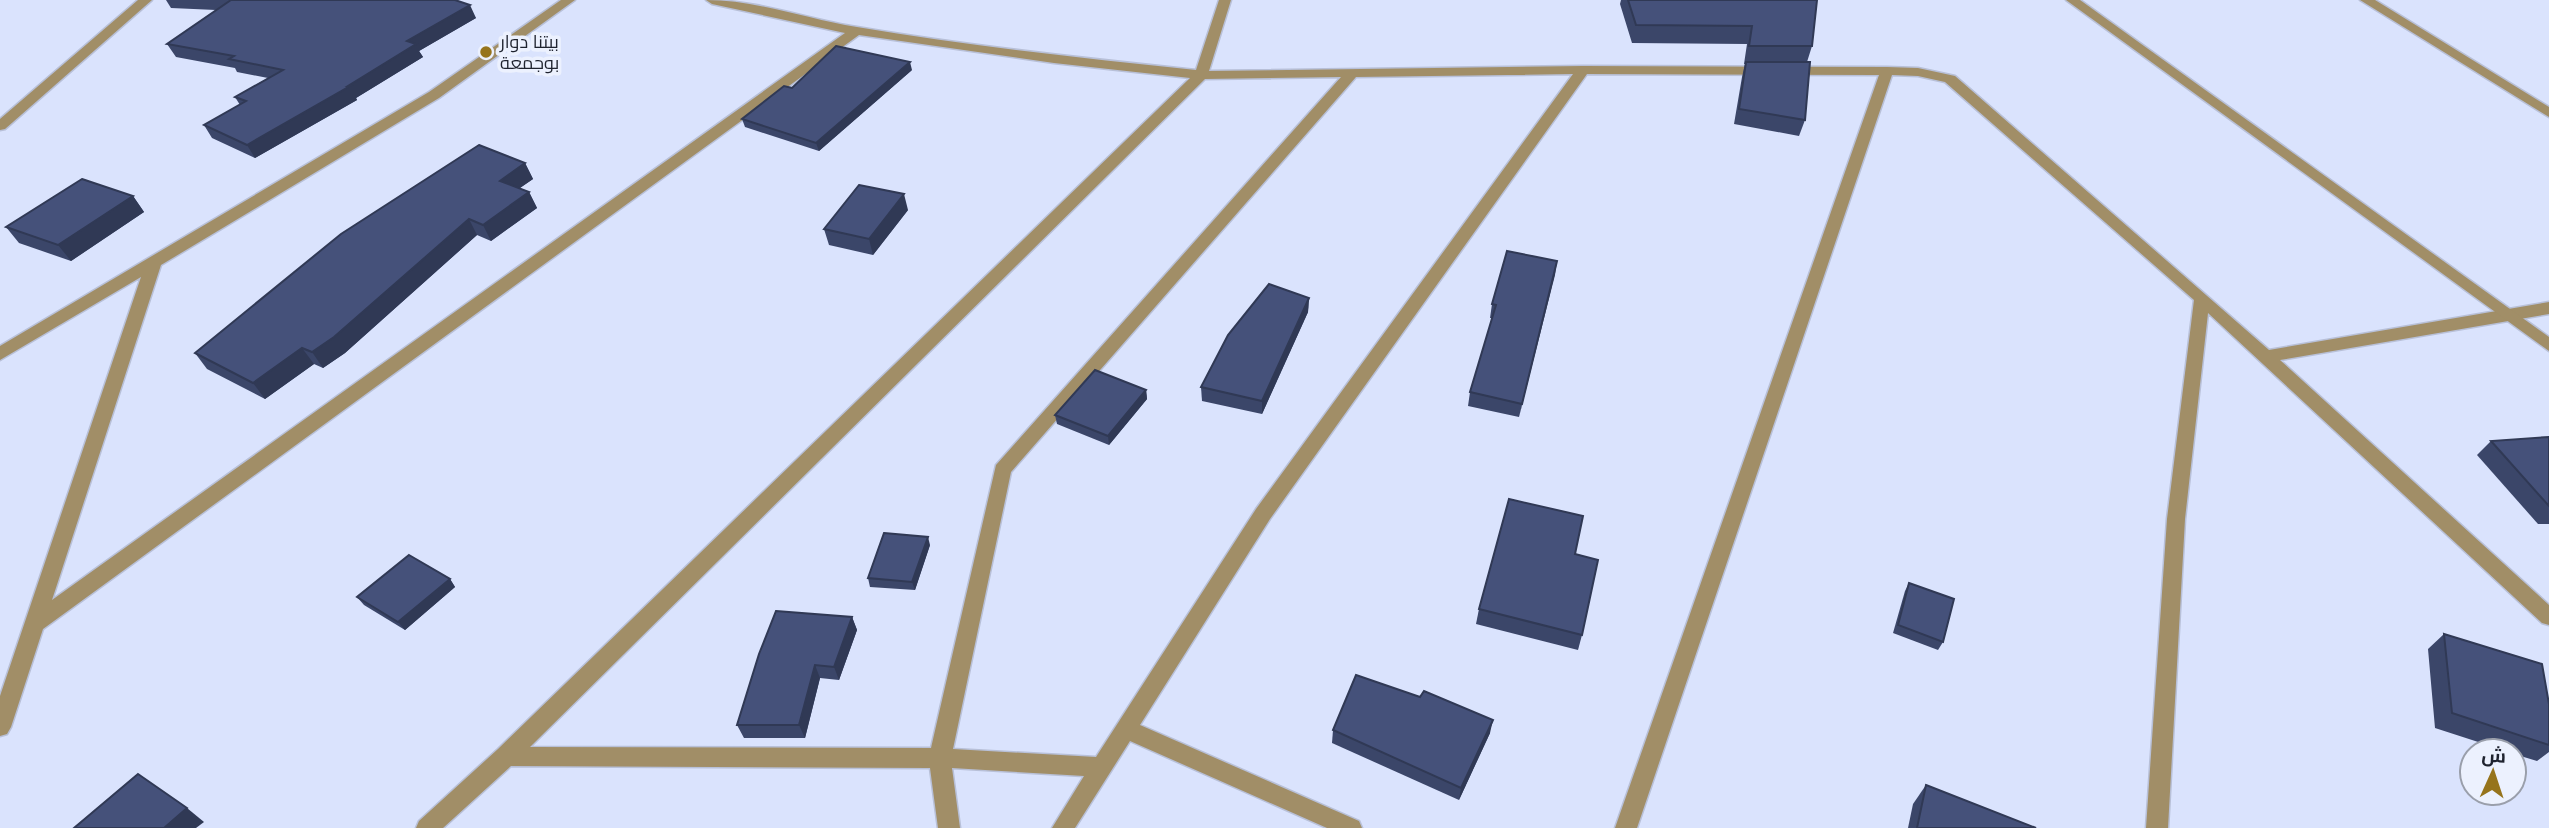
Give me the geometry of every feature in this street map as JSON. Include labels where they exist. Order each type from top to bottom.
[{"type":"street","points":[[0,126],[146,0]]},
{"type":"street","points":[[0,354],[434,95],[569,0]]},
{"type":"street","points":[[712,0],[856,31],[1054,59],[1201,75],[1583,70],[1886,71],[1918,72],[1950,79],[2202,298],[2549,617]]},
{"type":"street","points":[[428,828],[506,756],[1201,75],[1225,0]]},
{"type":"street","points":[[2072,0],[2549,345]]},
{"type":"street","points":[[2366,0],[2549,113]]},
{"type":"street","points":[[34,624],[856,31]]},
{"type":"street","points":[[1063,828],[1263,514],[1583,70]]},
{"type":"street","points":[[1626,828],[1886,71]]},
{"type":"street","points":[[949,828],[940,758],[1002,470],[1352,74]]},
{"type":"street","points":[[0,727],[155,260]]},
{"type":"street","points":[[2157,828],[2176,519],[2202,298]]},
{"type":"street","points":[[2266,356],[2549,308]]},
{"type":"street","points":[[1126,729],[1351,828]]},
{"type":"street","points":[[506,756],[940,758],[1102,766]]},
{"type":"building","points":[[231,0],[455,0],[470,5],[407,41],[416,44],[350,86],[247,145],[204,125],[246,101],[235,97],[283,70],[229,59],[234,56],[167,44]]},
{"type":"building","points":[[1628,0],[1817,0],[1812,46],[1749,46],[1752,26],[1636,25]]},
{"type":"building","points":[[836,46],[910,62],[816,143],[742,119],[784,86],[792,88]]},
{"type":"building","points":[[1746,62],[1810,62],[1805,120],[1739,109]]},
{"type":"building","points":[[479,145],[525,163],[500,181],[529,192],[483,225],[469,219],[334,337],[312,352],[302,348],[253,383],[195,353],[341,234]]},
{"type":"building","points":[[82,179],[133,196],[58,245],[6,227]]},
{"type":"building","points":[[859,185],[904,194],[869,239],[824,229]]},
{"type":"building","points":[[1507,251],[1557,261],[1522,404],[1470,392],[1496,305],[1492,304]]},
{"type":"building","points":[[1269,284],[1309,298],[1262,401],[1201,387],[1228,335]]},
{"type":"building","points":[[1095,370],[1146,390],[1108,436],[1055,415]]},
{"type":"building","points":[[2549,437],[2549,506],[2491,441]]},
{"type":"building","points":[[1509,499],[1583,516],[1575,554],[1598,560],[1582,635],[1479,609]]},
{"type":"building","points":[[884,533],[928,537],[912,582],[868,578]]},
{"type":"building","points":[[409,555],[450,579],[398,622],[357,597]]},
{"type":"building","points":[[1909,583],[1954,599],[1943,642],[1898,625]]},
{"type":"building","points":[[776,611],[852,617],[834,667],[815,665],[799,725],[737,725],[759,654]]},
{"type":"building","points":[[2444,634],[2542,664],[2549,704],[2549,745],[2452,713]]},
{"type":"building","points":[[1356,675],[1420,697],[1424,691],[1493,720],[1461,788],[1333,730]]},
{"type":"building","points":[[138,774],[187,808],[164,828],[74,828]]},
{"type":"building","points":[[1926,785],[2036,828],[1917,828]]},
{"type":"place","name":"بيتنا دوار بوجمعة","points":[[486,52]]}]
